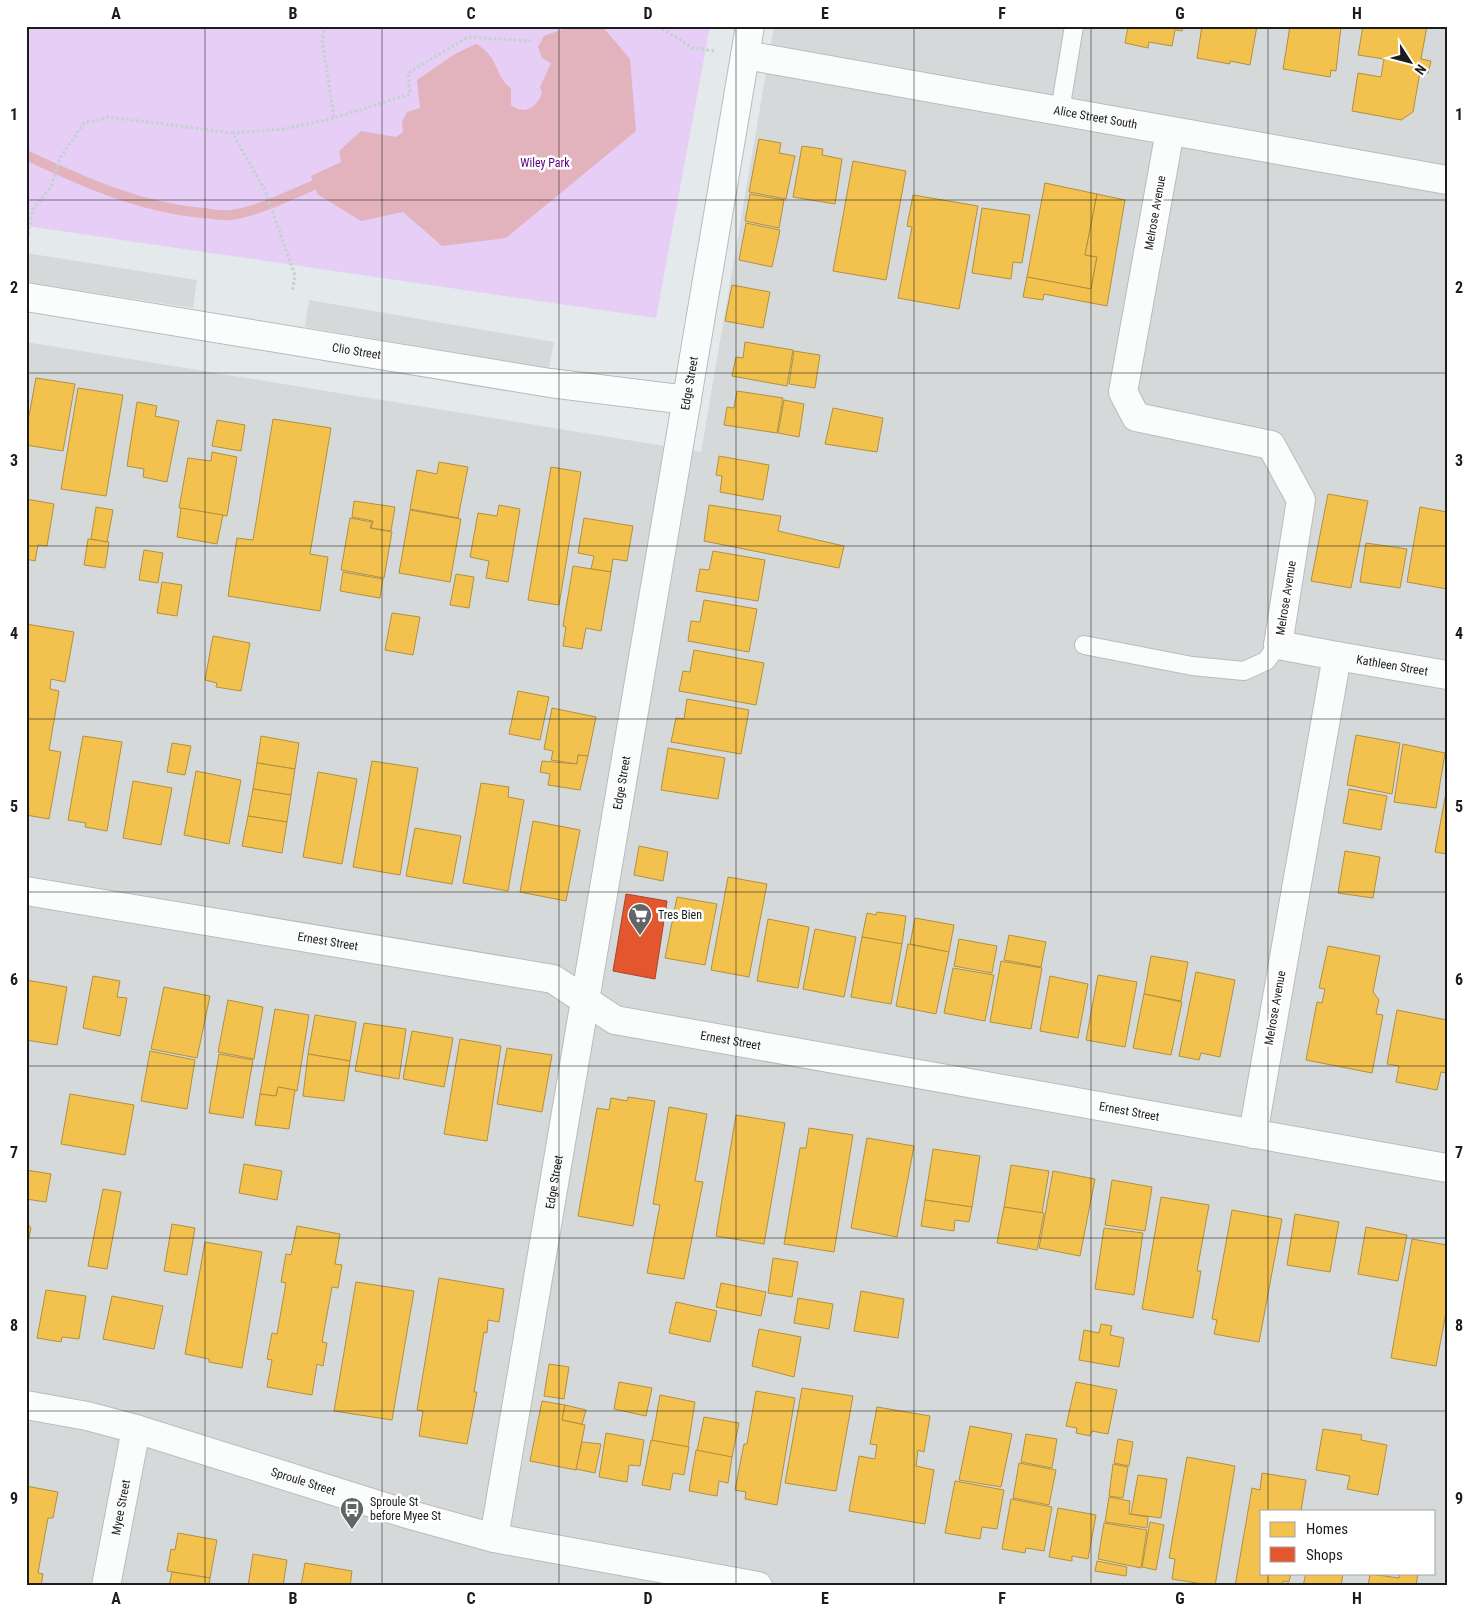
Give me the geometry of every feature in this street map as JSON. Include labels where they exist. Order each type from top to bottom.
[{"type":"street","name":"Edge Street","points":[[494,1538],[750,26]]},
{"type":"street","name":"Alice Street South","points":[[745,55],[1447,180]]},
{"type":"street","name":"Melrose Avenue","points":[[1170,131],[1123,392],[1136,417],[1271,445],[1301,500],[1278,645],[1337,656],[1253,1134]]},
{"type":"street","name":"Clio Street","points":[[26,297],[550,383],[687,400]]},
{"type":"street","name":"Kathleen Street","points":[[1337,656],[1447,675]]},
{"type":"street","name":"Ernest Street","points":[[26,891],[553,979],[615,1020],[1447,1168]]},
{"type":"street","name":"Sproule Street","points":[[26,1405],[87,1416],[136,1429],[404,1513],[494,1538],[758,1586]]},
{"type":"street","name":"Myee Street","points":[[106,1586],[136,1429]]},
{"type":"lane","points":[[1060,111],[1074,26]]},
{"type":"lane","points":[[1084,645],[1192,666],[1244,671],[1266,662],[1278,645]]},
{"type":"path","points":[[326,26],[322,39],[334,118]]},
{"type":"path","points":[[658,26],[693,48],[745,55]]},
{"type":"path","points":[[26,244],[28,220],[33,209],[51,187],[60,158],[84,123],[109,117],[232,133],[284,130],[334,118],[410,94],[408,73],[468,37],[532,41]]},
{"type":"path","points":[[232,133],[265,190],[295,276],[292,292]]},
{"type":"shaded area","points":[[571,26],[602,26],[630,59],[636,131],[506,238],[442,246],[403,212],[361,221],[317,194],[311,176],[341,162],[339,151],[361,131],[396,137],[403,132],[402,122],[407,112],[420,108],[417,80],[455,54],[476,44],[484,49],[493,60],[502,78],[511,88],[511,105],[521,110],[534,106],[542,93],[540,87],[551,63],[542,58],[538,47],[544,36]]},
{"type":"shaded area","points":[[774,26],[1447,26],[1447,1586],[26,1586],[26,342],[701,452]]},
{"type":"shaded area","points":[[1058,26],[1116,26],[1113,41],[1057,31]]},
{"type":"shaded area","points":[[26,253],[197,280],[193,308],[26,282]]},
{"type":"shaded area","points":[[309,300],[554,342],[549,368],[305,327]]},
{"type":"green space","name":"Wiley Park","points":[[26,26],[710,26],[656,318],[26,226]]},
{"type":"building: Homes","points":[[1128,26],[1183,26],[1182,31],[1175,30],[1172,46],[1149,42],[1148,48],[1125,43]]},
{"type":"building: Homes","points":[[1202,26],[1257,26],[1250,65],[1230,61],[1230,64],[1197,58]]},
{"type":"building: Homes","points":[[1290,26],[1341,26],[1336,71],[1331,70],[1330,77],[1283,69]]},
{"type":"building: Homes","points":[[1363,26],[1427,26],[1421,59],[1431,61],[1428,73],[1420,72],[1413,112],[1401,120],[1352,111],[1358,73],[1381,77],[1384,59],[1358,55]]},
{"type":"building: Homes","points":[[759,139],[781,143],[779,153],[795,156],[786,199],[749,192]]},
{"type":"building: Homes","points":[[802,146],[823,149],[822,155],[842,159],[835,204],[793,197]]},
{"type":"building: Homes","points":[[853,161],[906,171],[886,280],[833,271]]},
{"type":"building: Homes","points":[[1045,183],[1097,194],[1085,255],[1097,257],[1091,289],[1027,277]]},
{"type":"building: Homes","points":[[750,194],[784,200],[779,228],[745,221]]},
{"type":"building: Homes","points":[[1097,194],[1125,200],[1107,306],[1044,294],[1043,300],[1023,297],[1027,277],[1091,289],[1097,257],[1085,255]]},
{"type":"building: Homes","points":[[913,195],[978,206],[959,309],[898,298],[912,227],[907,226]]},
{"type":"building: Homes","points":[[982,208],[1030,215],[1022,263],[1013,262],[1011,279],[972,273]]},
{"type":"building: Homes","points":[[746,223],[780,230],[772,267],[739,260]]},
{"type":"building: Homes","points":[[732,285],[770,292],[763,328],[725,321]]},
{"type":"building: Homes","points":[[745,342],[793,350],[787,386],[732,376],[736,357],[743,358]]},
{"type":"building: Homes","points":[[794,351],[820,355],[815,388],[789,384]]},
{"type":"building: Homes","points":[[36,378],[75,384],[63,451],[26,445],[26,432]]},
{"type":"building: Homes","points":[[78,388],[123,395],[106,496],[61,489]]},
{"type":"building: Homes","points":[[737,391],[783,398],[777,433],[724,425],[727,407],[734,408]]},
{"type":"building: Homes","points":[[784,400],[804,404],[799,437],[778,433]]},
{"type":"building: Homes","points":[[137,402],[157,406],[155,416],[179,421],[167,482],[143,477],[144,469],[127,466]]},
{"type":"building: Homes","points":[[833,408],[883,418],[877,452],[825,444]]},
{"type":"building: Homes","points":[[273,419],[331,428],[310,554],[328,557],[320,611],[228,596],[237,538],[253,540]]},
{"type":"building: Homes","points":[[217,420],[245,425],[241,451],[212,446]]},
{"type":"building: Homes","points":[[212,452],[237,457],[227,516],[179,508],[188,458],[211,461]]},
{"type":"building: Homes","points":[[719,456],[769,465],[763,500],[720,492],[722,476],[716,475]]},
{"type":"building: Homes","points":[[439,462],[468,467],[458,518],[410,509],[417,470],[437,474]]},
{"type":"building: Homes","points":[[551,467],[581,472],[559,605],[528,600]]},
{"type":"building: Homes","points":[[1328,494],[1368,501],[1351,588],[1311,581]]},
{"type":"building: Homes","points":[[26,499],[54,504],[47,546],[38,545],[35,561],[26,559]]},
{"type":"building: Homes","points":[[354,501],[395,507],[391,531],[371,528],[373,521],[352,517]]},
{"type":"building: Homes","points":[[499,505],[520,509],[508,582],[486,578],[489,561],[470,557],[478,513],[497,516]]},
{"type":"building: Homes","points":[[709,505],[781,516],[778,531],[844,546],[839,568],[704,541]]},
{"type":"building: Homes","points":[[96,507],[113,510],[107,542],[91,539]]},
{"type":"building: Homes","points":[[1420,507],[1447,512],[1447,589],[1407,582]]},
{"type":"building: Homes","points":[[181,508],[223,515],[217,544],[177,537]]},
{"type":"building: Homes","points":[[410,510],[461,519],[450,582],[399,573]]},
{"type":"building: Homes","points":[[350,518],[372,522],[370,528],[392,532],[384,578],[341,570]]},
{"type":"building: Homes","points":[[584,518],[633,526],[627,561],[613,559],[611,572],[591,569],[594,556],[578,553]]},
{"type":"building: Homes","points":[[88,539],[109,542],[105,568],[84,565]]},
{"type":"building: Homes","points":[[1366,543],[1407,549],[1400,588],[1360,582]]},
{"type":"building: Homes","points":[[144,550],[163,553],[158,583],[139,580]]},
{"type":"building: Homes","points":[[713,551],[765,560],[758,601],[696,591],[700,569],[709,570]]},
{"type":"building: Homes","points":[[573,566],[611,572],[601,631],[586,628],[582,649],[563,646],[566,627],[563,626]]},
{"type":"building: Homes","points":[[343,572],[383,579],[380,598],[340,591]]},
{"type":"building: Homes","points":[[456,574],[474,577],[469,608],[450,605]]},
{"type":"building: Homes","points":[[162,582],[182,585],[177,616],[157,613]]},
{"type":"building: Homes","points":[[704,600],[757,609],[749,652],[688,641],[691,621],[700,622]]},
{"type":"building: Homes","points":[[392,613],[420,617],[413,655],[385,650]]},
{"type":"building: Homes","points":[[26,624],[74,632],[65,682],[51,679],[50,689],[59,691],[49,750],[61,752],[49,819],[26,815]]},
{"type":"building: Homes","points":[[213,636],[250,643],[241,691],[216,687],[217,683],[205,680]]},
{"type":"building: Homes","points":[[694,650],[764,663],[756,705],[679,691],[683,671],[690,672]]},
{"type":"building: Homes","points":[[518,691],[549,697],[540,740],[509,734]]},
{"type":"building: Homes","points":[[687,699],[749,710],[741,754],[671,742],[676,718],[684,719]]},
{"type":"building: Homes","points":[[552,708],[596,717],[588,756],[578,755],[577,764],[551,760],[553,751],[544,749]]},
{"type":"building: Homes","points":[[1356,735],[1400,743],[1392,794],[1347,785]]},
{"type":"building: Homes","points":[[83,736],[122,742],[107,831],[85,827],[86,823],[68,820]]},
{"type":"building: Homes","points":[[261,736],[299,743],[295,769],[257,763]]},
{"type":"building: Homes","points":[[172,743],[191,746],[185,775],[167,772]]},
{"type":"building: Homes","points":[[1403,744],[1445,753],[1436,808],[1394,802]]},
{"type":"building: Homes","points":[[668,748],[725,758],[718,799],[661,790]]},
{"type":"building: Homes","points":[[578,755],[588,756],[580,790],[548,785],[550,774],[540,772],[542,761],[577,764]]},
{"type":"building: Homes","points":[[372,761],[418,768],[400,875],[353,867]]},
{"type":"building: Homes","points":[[257,763],[295,769],[291,795],[253,789]]},
{"type":"building: Homes","points":[[196,771],[241,780],[229,844],[184,835]]},
{"type":"building: Homes","points":[[318,772],[357,779],[342,864],[303,857]]},
{"type":"building: Homes","points":[[133,781],[172,788],[161,845],[123,838]]},
{"type":"building: Homes","points":[[481,783],[509,787],[508,797],[524,800],[508,891],[463,883]]},
{"type":"building: Homes","points":[[1447,787],[1447,854],[1435,852]]},
{"type":"building: Homes","points":[[253,789],[291,795],[287,822],[248,816]]},
{"type":"building: Homes","points":[[1349,789],[1387,796],[1381,830],[1343,823]]},
{"type":"building: Homes","points":[[248,816],[287,822],[282,853],[242,846]]},
{"type":"building: Homes","points":[[533,821],[580,830],[566,901],[520,892]]},
{"type":"building: Homes","points":[[415,828],[461,836],[452,884],[406,876]]},
{"type":"building: Homes","points":[[639,846],[668,852],[663,881],[634,875]]},
{"type":"building: Homes","points":[[1345,851],[1380,857],[1373,898],[1338,893]]},
{"type":"building: Homes","points":[[728,877],[767,884],[749,977],[711,970]]},
{"type":"building: Homes","points":[[677,897],[717,904],[705,965],[665,958]]},
{"type":"building: Homes","points":[[877,912],[906,916],[902,944],[862,937],[867,913],[876,915]]},
{"type":"building: Homes","points":[[915,918],[954,925],[949,952],[910,944]]},
{"type":"building: Homes","points":[[768,919],[809,927],[798,988],[757,981]]},
{"type":"building: Homes","points":[[815,929],[856,937],[844,997],[803,989]]},
{"type":"building: Homes","points":[[1009,935],[1046,942],[1041,967],[1004,960]]},
{"type":"building: Homes","points":[[862,937],[902,944],[891,1004],[851,997]]},
{"type":"building: Homes","points":[[959,939],[997,946],[992,973],[954,966]]},
{"type":"building: Homes","points":[[908,944],[949,952],[936,1014],[896,1006]]},
{"type":"building: Homes","points":[[1328,946],[1380,956],[1373,992],[1379,1000],[1376,1014],[1383,1015],[1372,1073],[1306,1060],[1317,1002],[1322,1003],[1325,989],[1319,988]]},
{"type":"building: Homes","points":[[1151,956],[1188,962],[1181,1001],[1144,994]]},
{"type":"building: Homes","points":[[1001,961],[1042,968],[1031,1029],[990,1022]]},
{"type":"building: Homes","points":[[953,968],[994,975],[985,1021],[944,1013]]},
{"type":"building: Homes","points":[[1196,972],[1235,980],[1220,1057],[1201,1053],[1199,1060],[1179,1056]]},
{"type":"building: Homes","points":[[1098,975],[1137,982],[1125,1047],[1086,1040]]},
{"type":"building: Homes","points":[[93,976],[120,981],[117,997],[127,998],[120,1036],[83,1028]]},
{"type":"building: Homes","points":[[1050,976],[1088,984],[1078,1038],[1040,1031]]},
{"type":"building: Homes","points":[[26,980],[67,987],[57,1045],[26,1040]]},
{"type":"building: Homes","points":[[164,987],[210,996],[197,1058],[151,1049]]},
{"type":"building: Homes","points":[[1144,994],[1182,1002],[1171,1055],[1133,1048]]},
{"type":"building: Homes","points":[[228,1000],[263,1007],[254,1059],[218,1052]]},
{"type":"building: Homes","points":[[275,1009],[309,1015],[297,1091],[278,1087],[276,1096],[260,1094]]},
{"type":"building: Homes","points":[[1397,1010],[1447,1020],[1447,1073],[1441,1072],[1437,1090],[1396,1082],[1399,1066],[1387,1064]]},
{"type":"building: Homes","points":[[315,1015],[356,1022],[350,1061],[308,1054]]},
{"type":"building: Homes","points":[[364,1023],[406,1029],[399,1079],[355,1071]]},
{"type":"building: Homes","points":[[412,1031],[453,1038],[444,1087],[403,1079]]},
{"type":"building: Homes","points":[[460,1039],[501,1046],[487,1141],[444,1134]]},
{"type":"building: Homes","points":[[507,1048],[552,1055],[542,1112],[497,1104]]},
{"type":"building: Homes","points":[[150,1051],[195,1060],[187,1109],[141,1101]]},
{"type":"building: Homes","points":[[219,1054],[253,1060],[243,1118],[209,1113]]},
{"type":"building: Homes","points":[[308,1054],[350,1061],[344,1101],[303,1096]]},
{"type":"building: Homes","points":[[278,1087],[295,1090],[289,1129],[255,1125],[260,1094],[276,1096]]},
{"type":"building: Homes","points":[[70,1094],[134,1105],[125,1155],[61,1144]]},
{"type":"building: Homes","points":[[628,1097],[655,1101],[633,1226],[578,1216],[597,1108],[609,1110],[611,1098],[627,1101]]},
{"type":"building: Homes","points":[[669,1107],[707,1114],[695,1181],[703,1182],[684,1279],[647,1273],[660,1205],[653,1204]]},
{"type":"building: Homes","points":[[736,1115],[785,1123],[764,1244],[716,1236]]},
{"type":"building: Homes","points":[[809,1128],[853,1135],[834,1252],[784,1244],[800,1148],[806,1148]]},
{"type":"building: Homes","points":[[867,1138],[914,1146],[897,1237],[851,1228]]},
{"type":"building: Homes","points":[[933,1149],[980,1156],[972,1207],[925,1200]]},
{"type":"building: Homes","points":[[244,1164],[282,1171],[277,1200],[239,1193]]},
{"type":"building: Homes","points":[[1011,1165],[1049,1171],[1042,1213],[1004,1207]]},
{"type":"building: Homes","points":[[26,1170],[51,1174],[46,1202],[26,1199]]},
{"type":"building: Homes","points":[[1053,1171],[1095,1179],[1080,1256],[1039,1248]]},
{"type":"building: Homes","points":[[1112,1180],[1152,1187],[1145,1231],[1105,1225]]},
{"type":"building: Homes","points":[[103,1189],[121,1192],[107,1269],[88,1266]]},
{"type":"building: Homes","points":[[1161,1197],[1209,1205],[1197,1271],[1201,1271],[1193,1318],[1142,1309]]},
{"type":"building: Homes","points":[[925,1200],[972,1207],[969,1222],[955,1220],[954,1231],[921,1226]]},
{"type":"building: Homes","points":[[1004,1207],[1044,1213],[1037,1250],[997,1243]]},
{"type":"building: Homes","points":[[1232,1210],[1282,1219],[1259,1342],[1214,1334],[1217,1320],[1212,1319]]},
{"type":"building: Homes","points":[[1295,1214],[1339,1222],[1330,1272],[1287,1265]]},
{"type":"building: Homes","points":[[26,1221],[31,1228],[26,1252]]},
{"type":"building: Homes","points":[[172,1224],[195,1228],[187,1275],[164,1271]]},
{"type":"building: Homes","points":[[297,1226],[340,1234],[335,1264],[342,1265],[338,1288],[332,1287],[322,1342],[327,1343],[323,1366],[317,1364],[312,1395],[267,1387],[272,1360],[267,1359],[272,1333],[277,1334],[286,1283],[281,1282],[286,1254],[291,1255]]},
{"type":"building: Homes","points":[[1366,1227],[1407,1235],[1398,1281],[1358,1274]]},
{"type":"building: Homes","points":[[1104,1228],[1143,1233],[1134,1295],[1095,1289]]},
{"type":"building: Homes","points":[[1412,1239],[1447,1245],[1447,1307],[1436,1366],[1391,1358]]},
{"type":"building: Homes","points":[[205,1242],[262,1252],[242,1368],[209,1362],[209,1359],[185,1354]]},
{"type":"building: Homes","points":[[773,1258],[798,1262],[792,1297],[768,1293]]},
{"type":"building: Homes","points":[[439,1278],[504,1289],[499,1322],[488,1320],[487,1333],[484,1332],[474,1392],[477,1392],[467,1444],[419,1436],[423,1411],[417,1410]]},
{"type":"building: Homes","points":[[356,1282],[414,1291],[392,1420],[334,1411]]},
{"type":"building: Homes","points":[[721,1283],[766,1292],[761,1316],[716,1307]]},
{"type":"building: Homes","points":[[46,1290],[86,1296],[79,1339],[62,1337],[61,1342],[37,1338]]},
{"type":"building: Homes","points":[[861,1291],[904,1299],[898,1338],[854,1331]]},
{"type":"building: Homes","points":[[112,1296],[163,1306],[154,1349],[103,1339]]},
{"type":"building: Homes","points":[[798,1298],[833,1304],[829,1329],[794,1323]]},
{"type":"building: Homes","points":[[676,1302],[717,1311],[710,1342],[669,1333]]},
{"type":"building: Homes","points":[[1101,1324],[1112,1326],[1110,1335],[1124,1338],[1119,1367],[1079,1360],[1084,1330],[1099,1333]]},
{"type":"building: Homes","points":[[759,1329],[801,1337],[794,1377],[752,1366]]},
{"type":"building: Homes","points":[[549,1364],[569,1367],[564,1399],[544,1396]]},
{"type":"building: Homes","points":[[619,1382],[652,1388],[646,1416],[614,1409]]},
{"type":"building: Homes","points":[[1076,1382],[1117,1390],[1108,1434],[1092,1431],[1090,1436],[1076,1433],[1077,1428],[1066,1426]]},
{"type":"building: Homes","points":[[802,1388],[853,1396],[836,1491],[785,1483]]},
{"type":"building: Homes","points":[[756,1391],[795,1398],[777,1505],[745,1499],[746,1492],[735,1490],[744,1444],[747,1444]]},
{"type":"building: Homes","points":[[660,1395],[695,1402],[688,1447],[652,1441]]},
{"type":"building: Homes","points":[[542,1401],[565,1405],[562,1420],[585,1425],[576,1470],[530,1461]]},
{"type":"building: Homes","points":[[565,1405],[586,1410],[582,1424],[562,1420]]},
{"type":"building: Homes","points":[[877,1407],[930,1416],[924,1452],[918,1450],[916,1466],[934,1470],[925,1524],[849,1511],[859,1456],[875,1459],[877,1445],[870,1444]]},
{"type":"building: Homes","points":[[704,1417],[739,1423],[732,1457],[697,1451]]},
{"type":"building: Homes","points":[[970,1426],[1012,1434],[1001,1487],[959,1480]]},
{"type":"building: Homes","points":[[1323,1429],[1362,1435],[1361,1440],[1387,1445],[1378,1495],[1347,1489],[1350,1476],[1316,1470]]},
{"type":"building: Homes","points":[[606,1433],[644,1440],[640,1466],[629,1465],[627,1482],[599,1477]]},
{"type":"building: Homes","points":[[1026,1434],[1057,1439],[1052,1468],[1021,1462]]},
{"type":"building: Homes","points":[[1118,1439],[1133,1442],[1129,1466],[1114,1463]]},
{"type":"building: Homes","points":[[651,1440],[689,1447],[684,1475],[673,1473],[670,1490],[642,1485]]},
{"type":"building: Homes","points":[[582,1442],[601,1444],[595,1473],[576,1469]]},
{"type":"building: Homes","points":[[696,1450],[732,1457],[728,1483],[719,1481],[717,1496],[689,1491]]},
{"type":"building: Homes","points":[[1187,1457],[1235,1466],[1215,1586],[1172,1579],[1175,1559],[1169,1558]]},
{"type":"building: Homes","points":[[1019,1463],[1056,1470],[1049,1505],[1013,1498]]},
{"type":"building: Homes","points":[[1113,1464],[1128,1467],[1123,1498],[1109,1496]]},
{"type":"building: Homes","points":[[1262,1473],[1306,1480],[1301,1510],[1260,1510],[1260,1574],[1291,1574],[1289,1582],[1283,1581],[1282,1586],[1235,1586],[1252,1488],[1260,1490]]},
{"type":"building: Homes","points":[[1138,1475],[1167,1479],[1161,1518],[1131,1514]]},
{"type":"building: Homes","points":[[955,1481],[1004,1490],[997,1529],[982,1527],[980,1539],[945,1533]]},
{"type":"building: Homes","points":[[26,1486],[58,1492],[53,1518],[48,1518],[38,1573],[43,1574],[41,1586],[26,1586]]},
{"type":"building: Homes","points":[[1109,1497],[1130,1501],[1129,1514],[1148,1517],[1147,1528],[1105,1522]]},
{"type":"building: Homes","points":[[1011,1499],[1052,1507],[1044,1551],[1026,1548],[1025,1553],[1002,1549]]},
{"type":"building: Homes","points":[[1058,1508],[1096,1515],[1088,1559],[1072,1556],[1072,1561],[1049,1557]]},
{"type":"building: Homes","points":[[1150,1522],[1164,1525],[1156,1570],[1142,1567]]},
{"type":"building: Homes","points":[[1104,1523],[1147,1530],[1141,1568],[1098,1559]]},
{"type":"building: Homes","points":[[178,1533],[217,1540],[210,1578],[167,1571],[171,1549],[175,1550]]},
{"type":"building: Homes","points":[[253,1554],[287,1560],[283,1586],[248,1586]]},
{"type":"building: Homes","points":[[1097,1561],[1127,1567],[1126,1576],[1095,1571]]},
{"type":"building: Homes","points":[[305,1563],[352,1571],[350,1586],[301,1586]]},
{"type":"building: Homes","points":[[172,1572],[210,1578],[209,1586],[169,1586]]},
{"type":"building: Homes","points":[[1306,1574],[1343,1574],[1341,1586],[1303,1586]]},
{"type":"building: Homes","points":[[1370,1574],[1399,1578],[1400,1574],[1418,1574],[1416,1586],[1368,1586]]},
{"type":"building: Shops","name":"Tres Bien","points":[[626,894],[667,901],[655,979],[613,971]]},
{"type":"waterway","points":[[26,155],[69,175],[135,200],[158,206],[218,215],[231,215],[252,210],[314,185]]},
{"type":"place","name":"Tres Bien","points":[[640,936]]},
{"type":"place","name":"Sproule St before Myee St","points":[[352,1530]]}]
